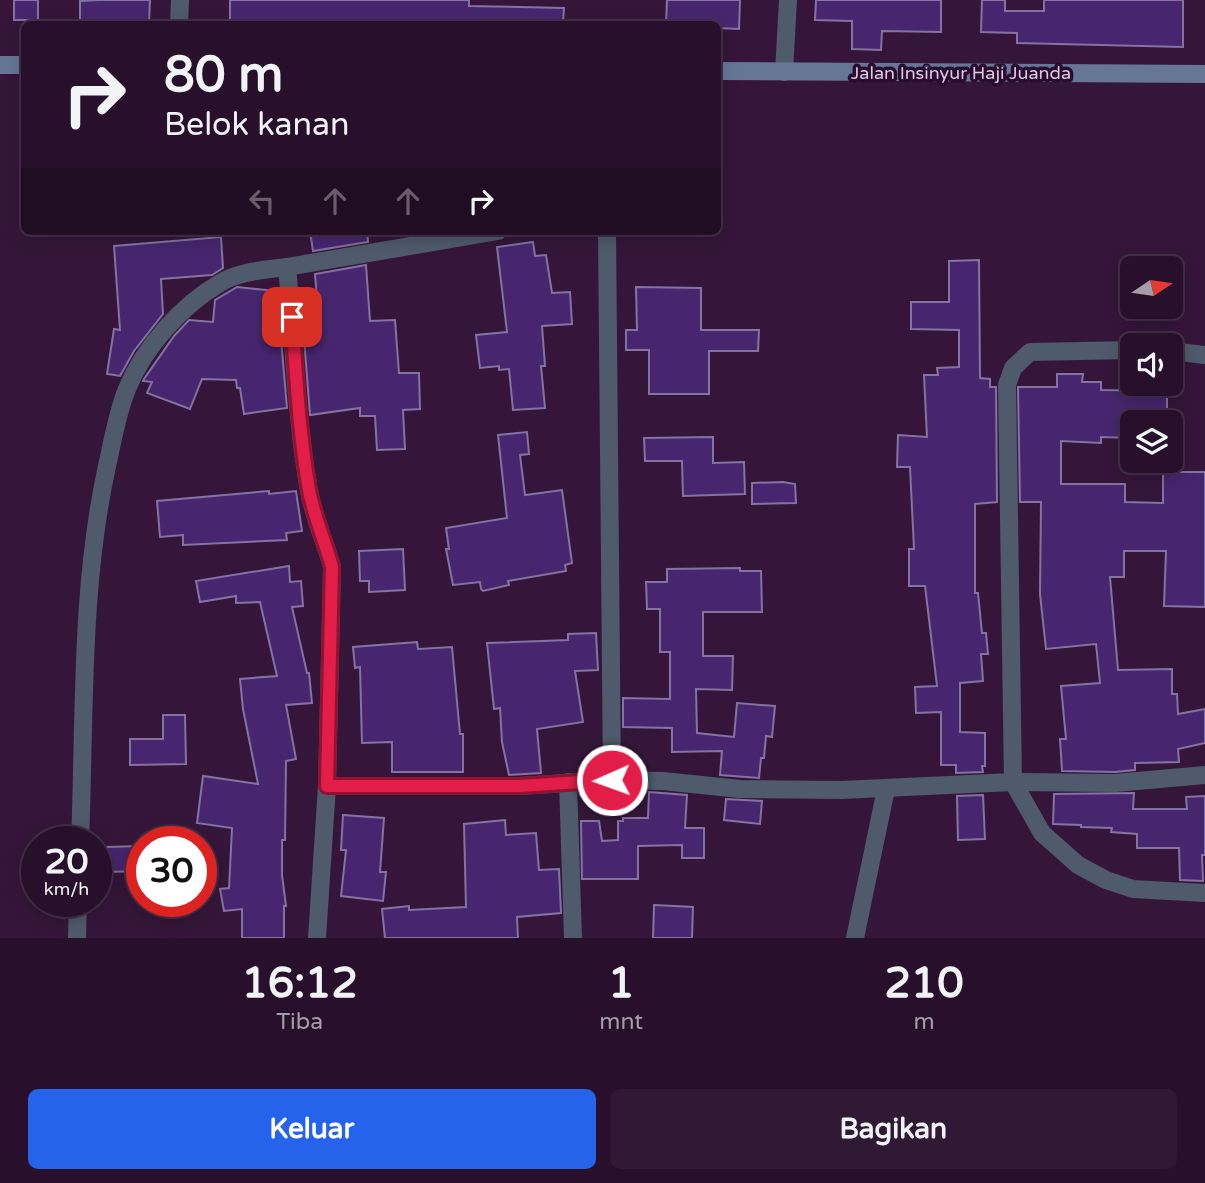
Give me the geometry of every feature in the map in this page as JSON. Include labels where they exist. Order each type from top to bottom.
[{"type":"main road","points":[[0,65],[21,65]]},
{"type":"main road","name":"Jalan Insinyur Haji Juanda","points":[[721,71],[1205,74]]},
{"type":"street","points":[[179,21],[180,0]]},
{"type":"street","points":[[784,72],[789,0]]},
{"type":"street","points":[[80,826],[86,623],[97,519],[116,426],[127,389],[146,354],[172,322],[222,281],[253,272],[475,235]]},
{"type":"street","points":[[607,235],[612,780]]},
{"type":"street","points":[[287,267],[309,491],[332,567],[327,786],[317,938]]},
{"type":"street","points":[[1120,350],[1030,352],[1013,368],[1007,385],[1013,782],[1042,833],[1077,865],[1106,880],[1133,889],[1205,893]]},
{"type":"street","points":[[1183,352],[1205,355]]},
{"type":"street","points":[[327,786],[520,786],[612,780],[663,781],[740,789],[886,789],[1013,782],[1115,783],[1205,775]]},
{"type":"street","points":[[568,782],[573,938]]},
{"type":"street","points":[[855,938],[886,789]]},
{"type":"street","points":[[77,938],[78,917]]},
{"type":"building","points":[[14,0],[38,0],[38,20],[14,20]]},
{"type":"building","points":[[150,0],[149,21],[80,21],[80,1]]},
{"type":"building","points":[[230,0],[469,0],[469,6],[564,8],[563,21],[230,20]]},
{"type":"building","points":[[667,0],[740,0],[739,29],[721,28],[721,21],[666,21]]},
{"type":"building","points":[[816,0],[941,0],[941,32],[882,31],[881,50],[852,49],[852,21],[815,20]]},
{"type":"building","points":[[982,0],[1005,0],[1005,11],[1044,11],[1044,0],[1183,0],[1183,47],[1017,43],[1017,33],[981,32]]},
{"type":"building","points":[[311,235],[367,235],[368,242],[313,251]]},
{"type":"building","points":[[221,237],[223,268],[212,275],[161,279],[163,314],[134,351],[120,376],[107,374],[114,329],[120,330],[114,246]]},
{"type":"building","points":[[533,242],[535,256],[546,255],[552,293],[570,292],[572,324],[542,326],[545,366],[541,366],[545,408],[513,410],[509,369],[499,370],[499,366],[480,368],[476,335],[507,332],[497,247]]},
{"type":"building","points":[[979,260],[980,378],[990,379],[990,387],[996,387],[997,502],[975,504],[975,593],[978,593],[982,633],[986,633],[988,654],[981,654],[983,681],[960,683],[960,732],[985,733],[985,766],[982,766],[983,772],[956,773],[956,765],[941,765],[941,712],[916,713],[915,687],[937,686],[925,586],[909,586],[909,549],[914,549],[910,467],[897,467],[898,435],[927,437],[924,375],[938,375],[937,368],[959,367],[959,330],[911,329],[911,302],[949,302],[949,261]]},
{"type":"building","points":[[366,265],[370,321],[395,320],[399,373],[419,373],[420,409],[403,410],[405,449],[377,450],[375,416],[360,416],[360,408],[310,415],[303,326],[319,325],[315,274]]},
{"type":"building","points":[[237,287],[275,291],[272,328],[280,327],[287,408],[244,414],[236,380],[202,379],[190,409],[147,393],[152,382],[143,381],[174,336],[189,320],[213,322],[215,300]]},
{"type":"building","points":[[636,287],[701,288],[701,330],[759,330],[758,351],[709,351],[709,394],[649,394],[649,350],[626,350],[626,330],[637,330]]},
{"type":"building","points":[[1057,374],[1083,374],[1082,382],[1101,382],[1101,390],[1120,390],[1120,396],[1167,396],[1167,410],[1120,410],[1120,438],[1101,437],[1101,443],[1061,441],[1061,484],[1125,484],[1125,502],[1163,503],[1163,473],[1205,472],[1205,607],[1164,606],[1166,551],[1124,551],[1124,577],[1110,577],[1118,670],[1172,669],[1172,694],[1177,694],[1178,714],[1205,709],[1205,743],[1178,749],[1179,762],[1135,763],[1135,770],[1115,772],[1062,771],[1060,739],[1066,739],[1061,686],[1100,683],[1096,644],[1046,649],[1040,594],[1041,502],[1020,502],[1018,387],[1057,387]]},
{"type":"building","points":[[527,432],[529,454],[520,455],[525,495],[562,490],[572,563],[565,565],[566,571],[508,581],[509,585],[483,591],[480,582],[453,585],[446,549],[449,549],[446,528],[507,518],[498,435]]},
{"type":"building","points":[[713,437],[713,463],[744,462],[745,494],[683,496],[682,461],[645,461],[644,438]]},
{"type":"building","points":[[752,483],[795,484],[796,503],[752,504]]},
{"type":"building","points":[[269,491],[269,494],[296,491],[302,531],[286,533],[287,540],[183,545],[183,535],[160,537],[157,501]]},
{"type":"building","points":[[403,549],[405,590],[369,592],[369,581],[360,581],[359,551]]},
{"type":"building","points":[[289,566],[290,582],[301,581],[303,606],[292,607],[309,673],[312,703],[286,705],[296,759],[286,761],[285,840],[282,840],[282,875],[286,906],[284,938],[242,938],[242,909],[224,911],[220,889],[229,888],[232,828],[197,823],[203,776],[258,784],[243,709],[240,679],[277,676],[260,602],[236,603],[236,596],[200,602],[196,581]]},
{"type":"building","points":[[740,568],[740,571],[761,571],[762,612],[703,612],[703,656],[733,656],[732,690],[696,689],[697,733],[734,737],[737,703],[775,706],[772,737],[766,736],[759,778],[720,775],[722,751],[672,752],[672,728],[623,727],[623,698],[670,699],[670,652],[660,652],[660,609],[647,609],[646,582],[667,582],[667,569]]},
{"type":"building","points":[[596,633],[598,670],[575,671],[583,722],[537,729],[541,773],[509,775],[502,742],[500,708],[494,709],[487,643],[568,640],[568,634]]},
{"type":"building","points":[[417,642],[418,649],[452,647],[460,734],[463,734],[463,772],[392,772],[392,742],[362,743],[360,667],[355,668],[353,647]]},
{"type":"building","points":[[163,715],[185,715],[186,764],[130,765],[130,739],[163,739]]},
{"type":"building","points":[[649,792],[687,795],[685,828],[704,828],[704,858],[682,858],[682,845],[638,846],[638,879],[582,879],[581,821],[599,821],[602,841],[618,840],[618,821],[623,821],[623,818],[648,818]]},
{"type":"building","points":[[1134,793],[1133,809],[1187,809],[1186,797],[1205,796],[1203,881],[1180,880],[1179,848],[1137,848],[1137,834],[1111,832],[1112,828],[1053,824],[1054,794]]},
{"type":"building","points":[[983,795],[985,839],[958,840],[957,796]]},
{"type":"building","points":[[726,799],[762,801],[760,824],[724,820]]},
{"type":"building","points":[[343,815],[384,818],[380,872],[386,872],[383,901],[341,896],[346,850],[341,850]]},
{"type":"building","points":[[505,820],[506,835],[536,833],[539,870],[559,869],[561,913],[517,917],[518,938],[385,938],[382,909],[409,906],[409,910],[466,907],[464,824]]},
{"type":"building","points":[[126,846],[126,871],[112,872],[112,847]]},
{"type":"building","points":[[654,905],[693,907],[692,938],[653,938]]},
{"type":"route","points":[[292,317],[302,441],[309,491],[332,567],[327,786],[520,786],[612,780]]}]
